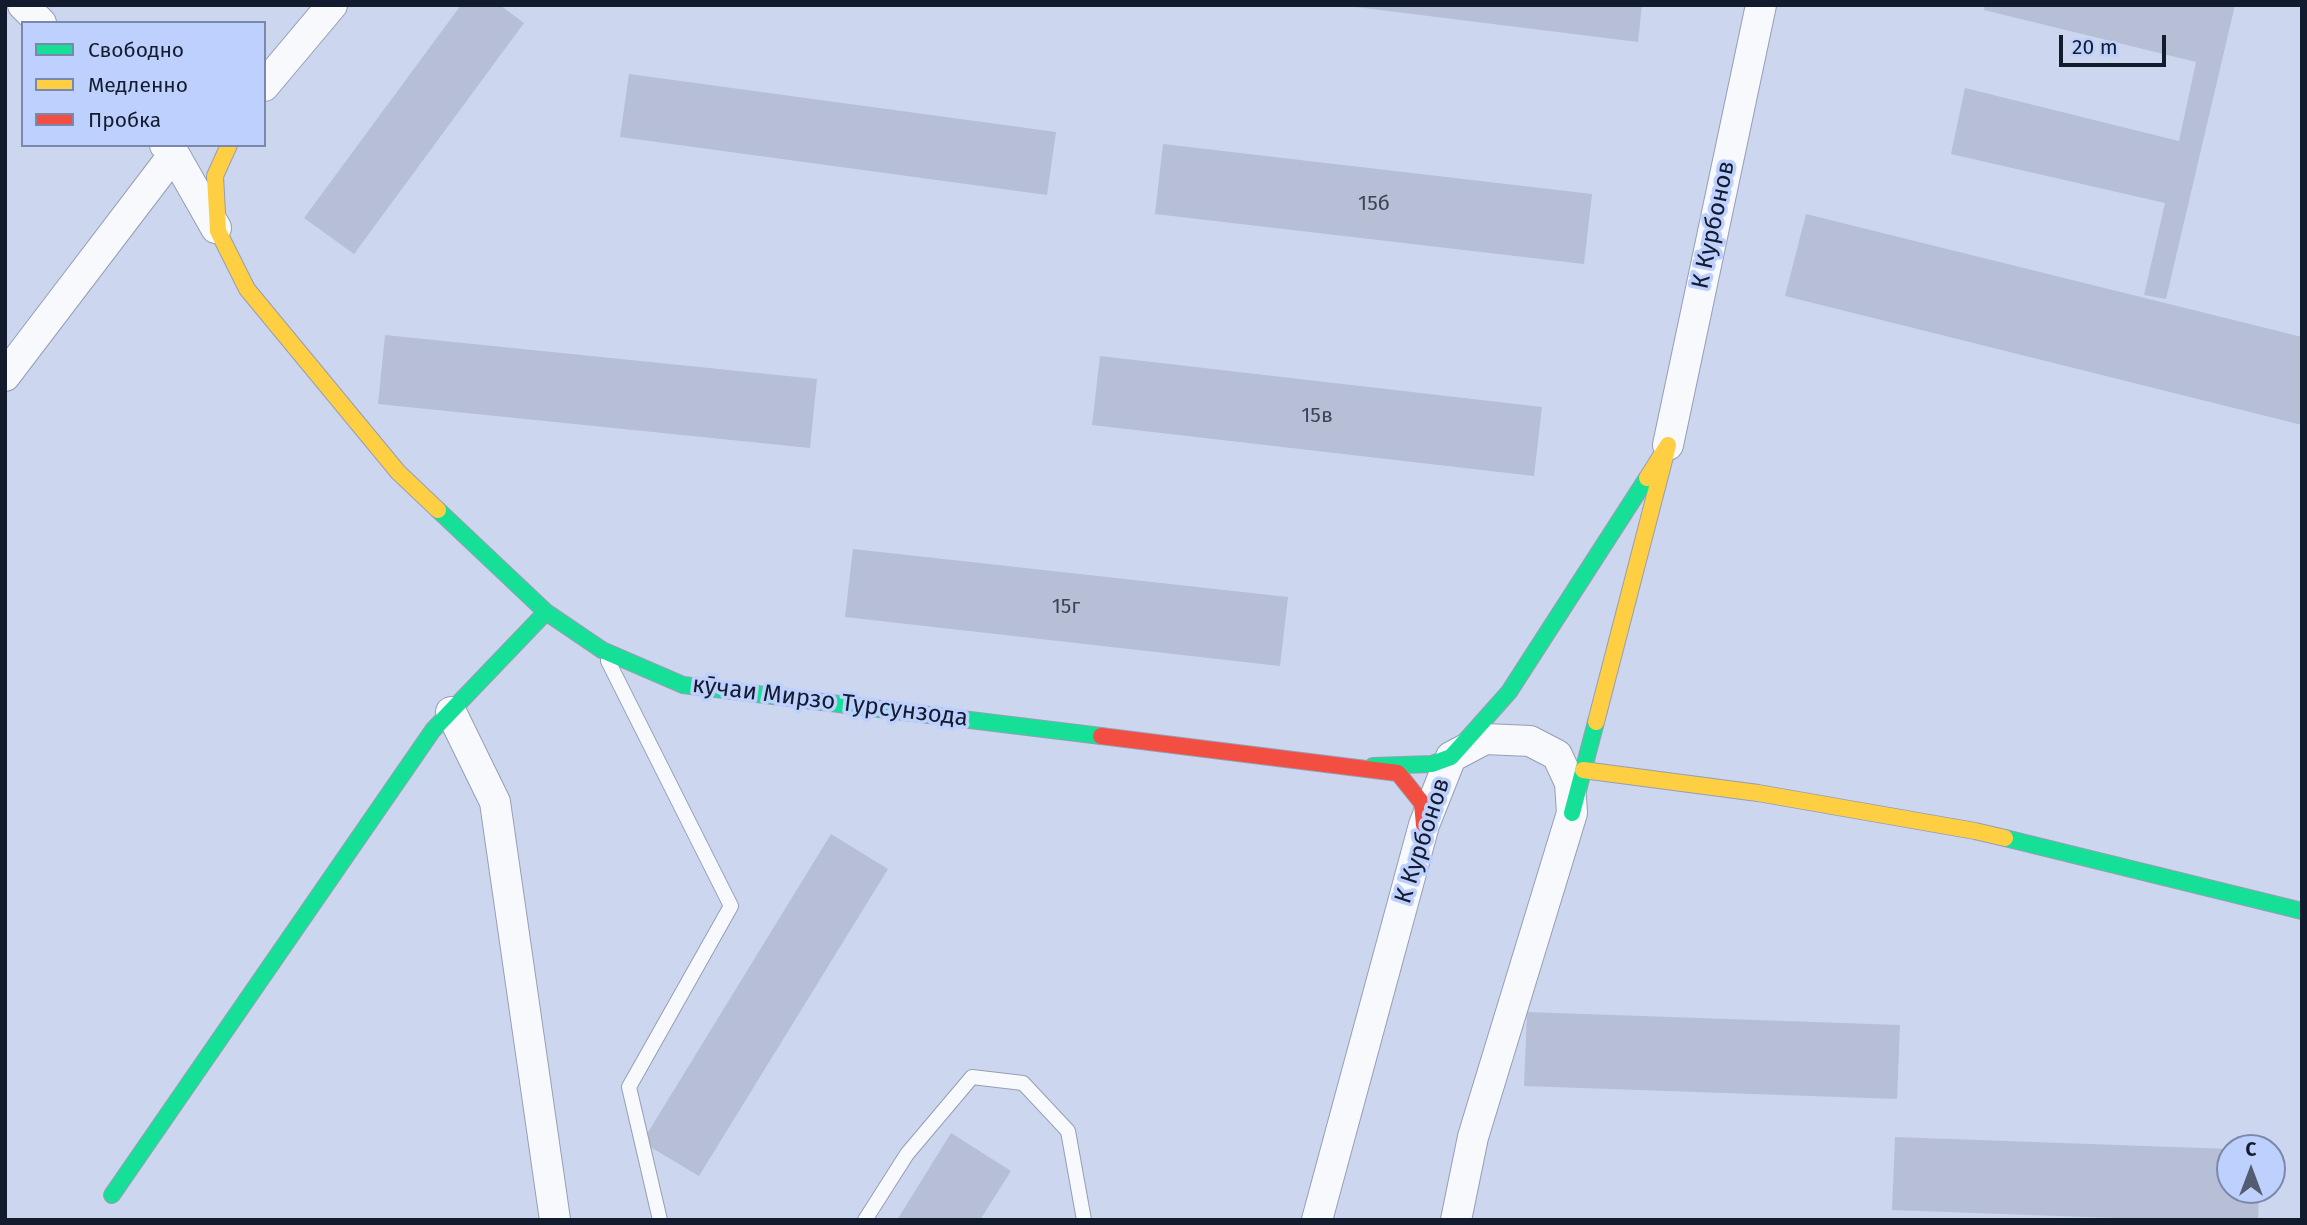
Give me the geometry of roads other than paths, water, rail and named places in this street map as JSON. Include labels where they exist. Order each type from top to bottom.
[{"type":"street","points":[[23,5],[39,21]]},
{"type":"street","points":[[266,84],[332,5]]},
{"type":"street","name":"К Курбонов","points":[[1668,445],[1761,5]]},
{"type":"street","name":"кӯчаи Мирзо Турсунзода","points":[[228,147],[215,176],[218,231],[247,289],[398,472],[546,612],[602,650],[683,685],[1347,765]]},
{"type":"street","points":[[5,376],[170,150],[218,231]]},
{"type":"street","points":[[1347,765],[1406,767],[1432,764],[1451,757],[1509,692],[1668,445]]},
{"type":"street","points":[[1572,813],[1668,445]]},
{"type":"street","points":[[112,1195],[425,741],[546,612]]},
{"type":"street","points":[[451,712],[495,802],[555,1220]]},
{"type":"street","name":"К Курбонов","points":[[1317,1220],[1424,825],[1451,757],[1485,739],[1530,741],[1557,755],[1570,783],[1572,813],[1474,1137],[1462,1216]]},
{"type":"street","points":[[1347,765],[1398,773],[1422,803],[1424,825]]},
{"type":"street","points":[[1583,770],[1758,793],[1975,831],[2302,911]]},
{"type":"lane","points":[[602,650],[731,906],[629,1087],[660,1220]]},
{"type":"lane","points":[[865,1220],[907,1154],[972,1077],[1023,1083],[1068,1131],[1084,1220]]}]
